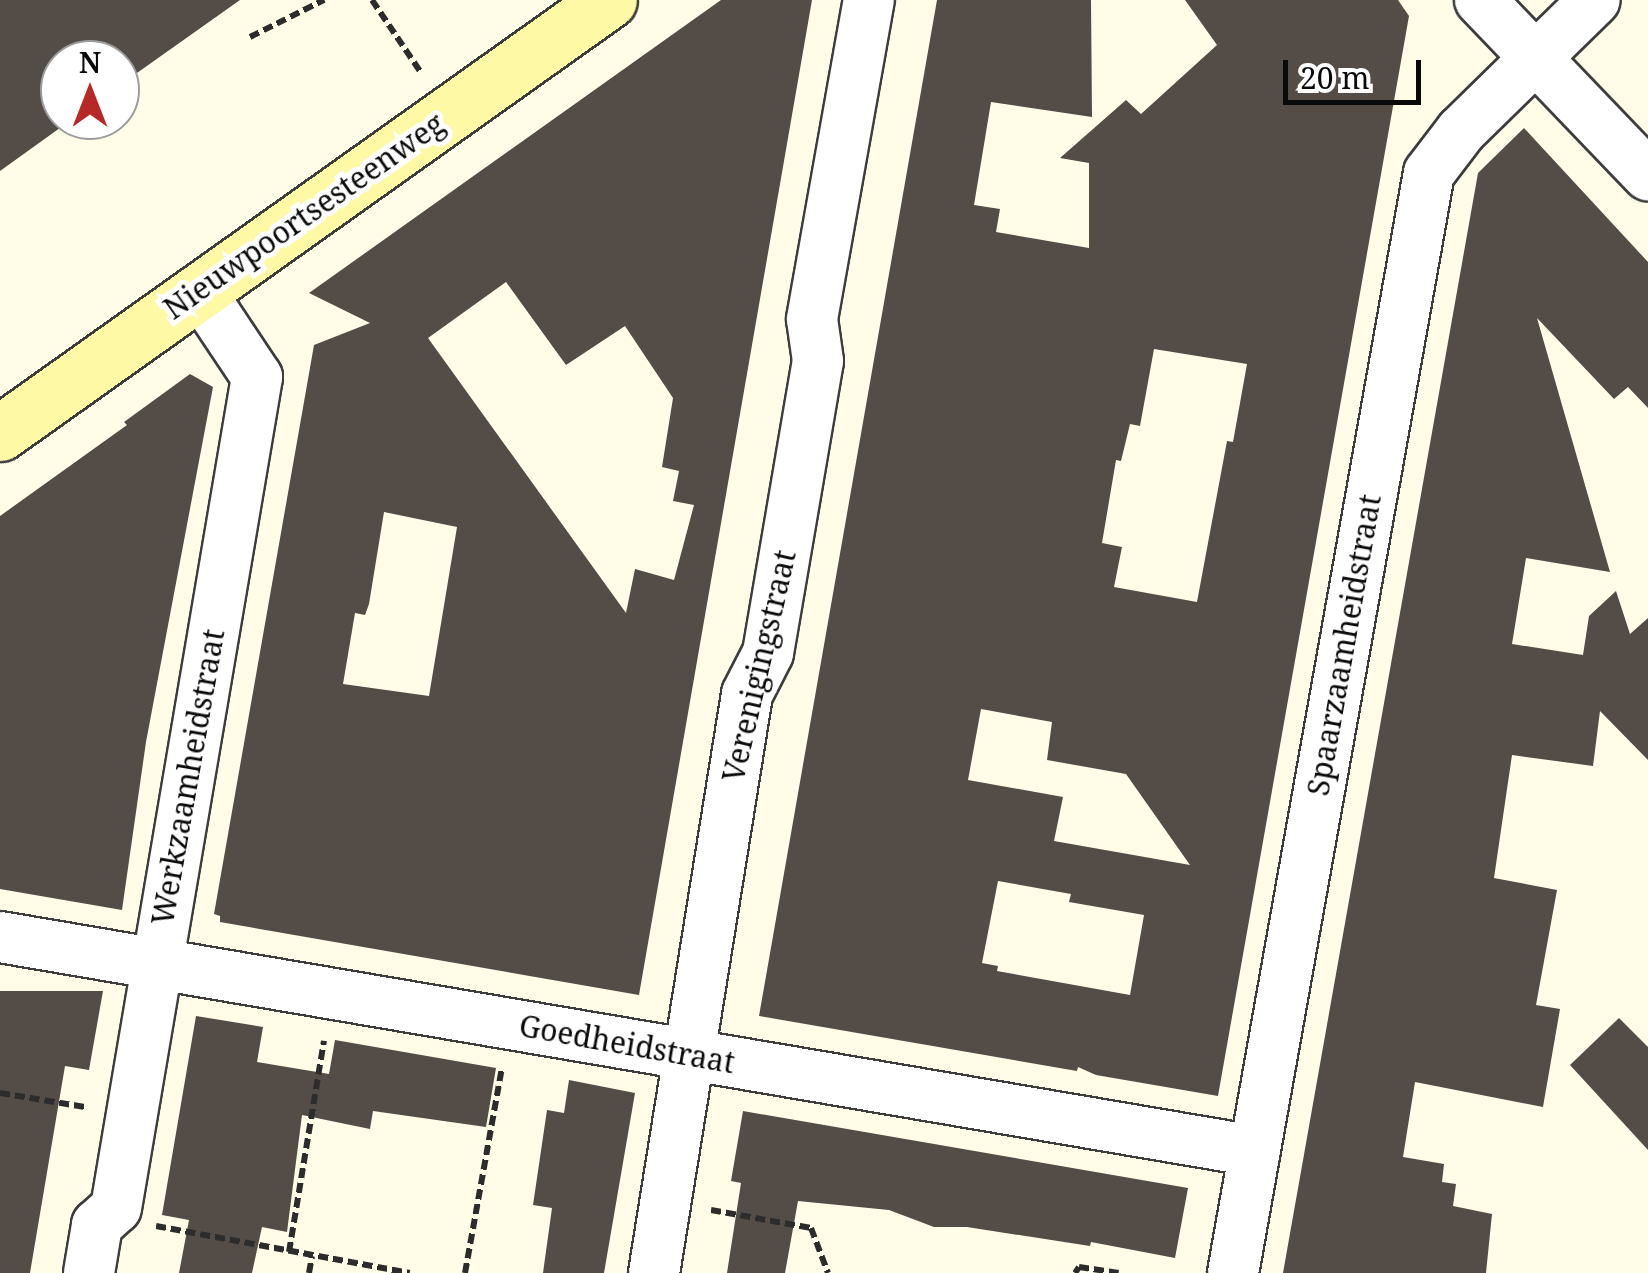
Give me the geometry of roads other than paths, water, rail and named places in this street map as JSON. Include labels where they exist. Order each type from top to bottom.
[{"type":"street","name":"Nieuwpoortsesteenweg","points":[[0,433],[609,0]]},
{"type":"street","name":"Verenigingstraat","points":[[654,1273],[691,1055],[692,1015],[747,694],[768,653],[818,360],[812,318],[869,0]]},
{"type":"street","points":[[1480,0],[1648,175]]},
{"type":"street","name":"Spaarzaamheidstraat","points":[[1233,1273],[1425,188],[1429,174],[1451,144],[1595,0]]},
{"type":"street","name":"Werkzaamheidstraat","points":[[89,1273],[97,1224],[116,1208],[257,378],[198,290]]},
{"type":"street","name":"Goedheidstraat","points":[[0,936],[1254,1151]]}]
